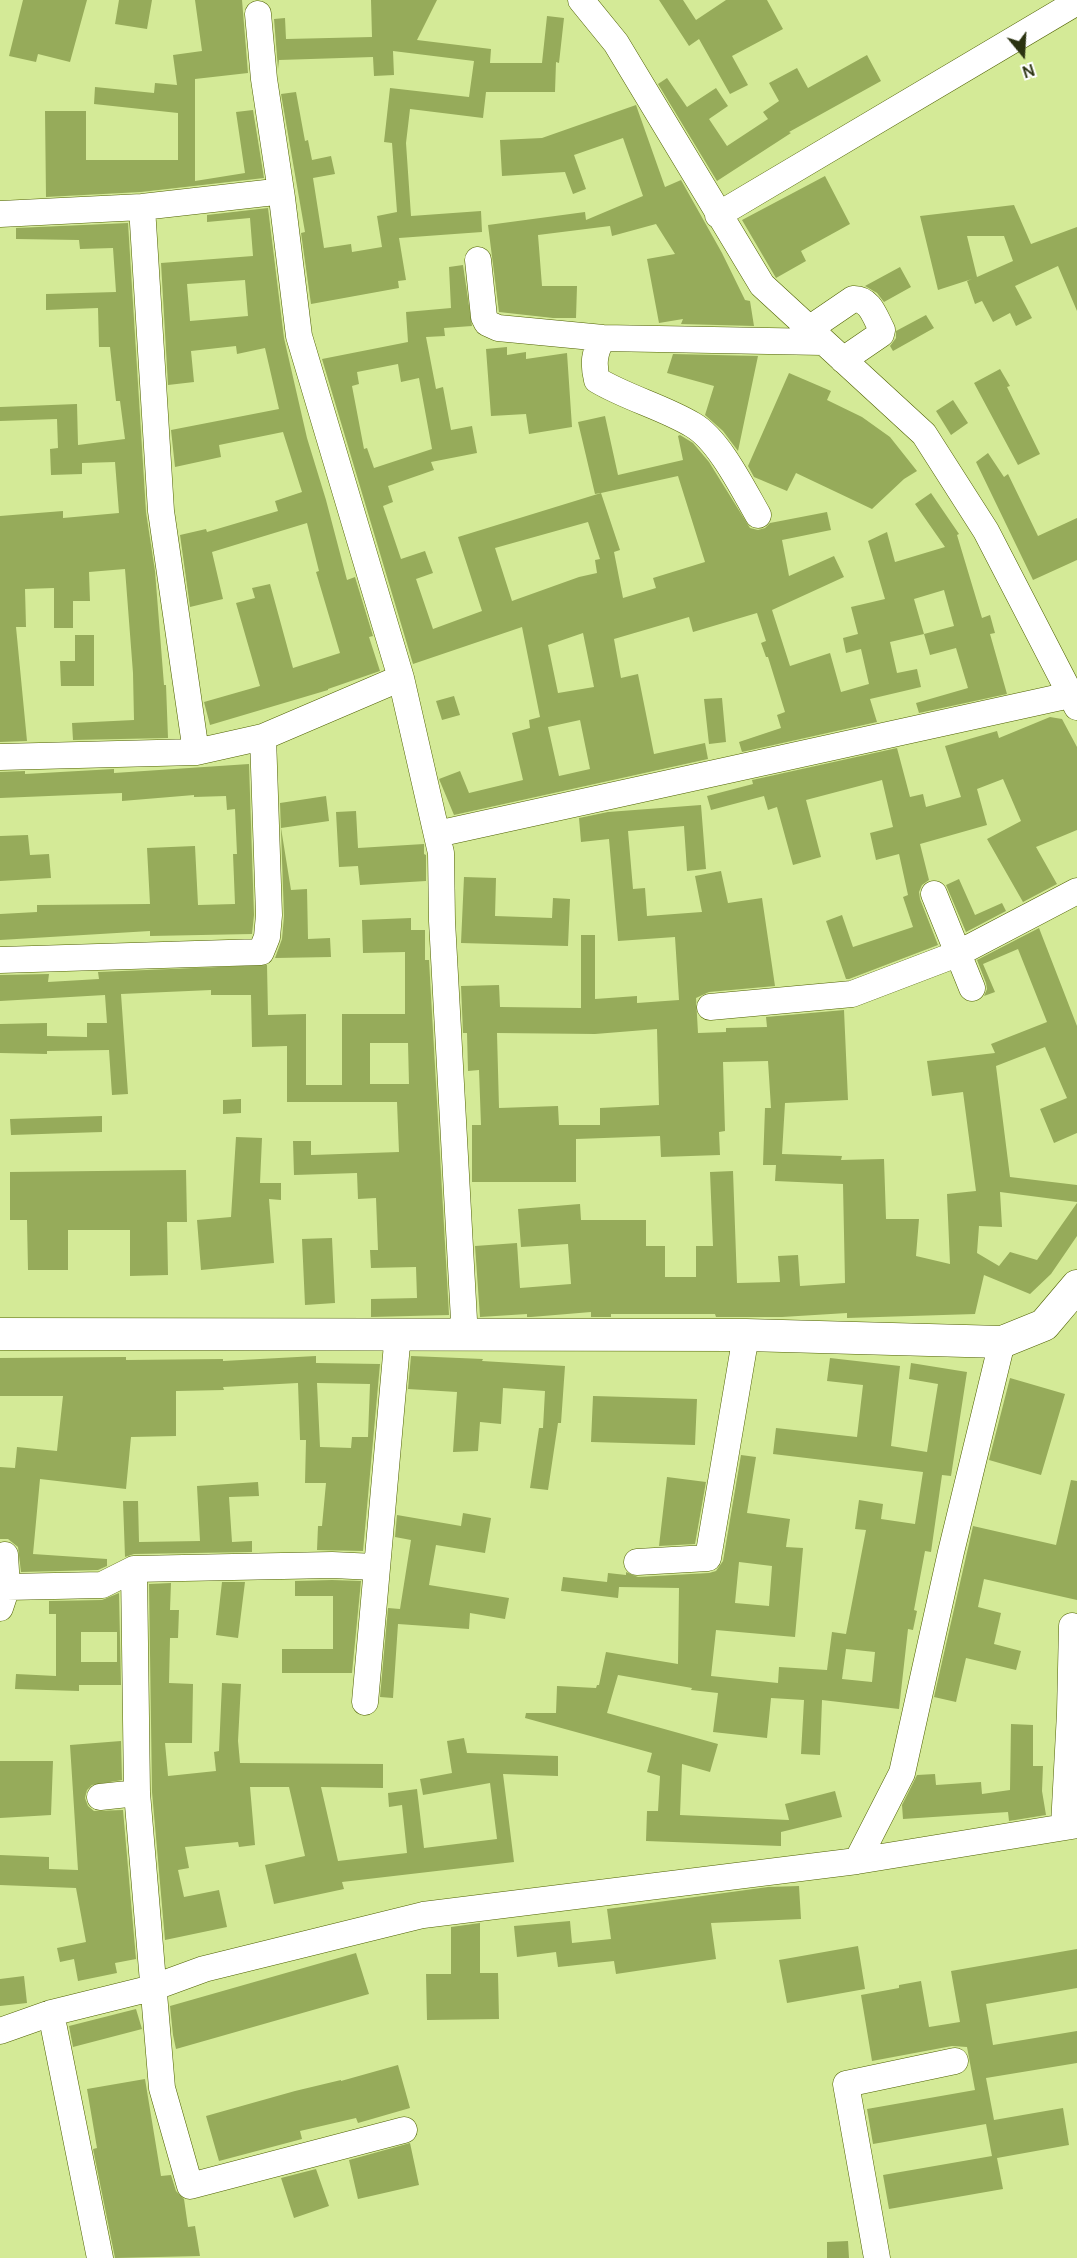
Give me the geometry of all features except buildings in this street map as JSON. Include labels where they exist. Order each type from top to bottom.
[{"type":"main road","points":[[0,1334],[746,1335],[1002,1342],[1044,1325],[1077,1286]]},
{"type":"street","points":[[437,834],[1074,701],[986,531],[924,434],[762,285],[616,43],[581,0]]},
{"type":"street","points":[[718,215],[1077,2]]},
{"type":"street","points":[[258,14],[264,79],[299,336],[401,678],[441,854],[442,921],[464,1320],[458,1335]]},
{"type":"street","points":[[0,214],[142,207],[275,192],[282,198]]},
{"type":"street","points":[[142,207],[162,511],[196,752]]},
{"type":"street","points":[[478,260],[484,317],[492,327],[603,338],[816,335],[853,299],[861,299],[867,302],[882,330],[881,334],[843,360]]},
{"type":"street","points":[[603,338],[598,346],[593,365],[597,380],[694,425],[710,440],[736,476],[758,514]]},
{"type":"street","points":[[0,757],[196,752],[263,737],[401,678]]},
{"type":"street","points":[[0,960],[261,952],[267,938],[269,915],[263,737]]},
{"type":"street","points":[[710,1007],[852,994],[957,954],[1077,891]]},
{"type":"street","points":[[934,894],[972,988]]},
{"type":"street","points":[[365,1702],[375,1567],[398,1334]]},
{"type":"street","points":[[637,1563],[708,1558],[746,1335]]},
{"type":"street","points":[[856,1861],[902,1773],[951,1551],[1002,1342]]},
{"type":"street","points":[[5,1555],[3,1598],[102,1585],[134,1569],[332,1565],[375,1567]]},
{"type":"street","points":[[134,1569],[137,1793],[152,1988],[162,2088],[190,2186],[404,2130]]},
{"type":"street","points":[[0,2031],[51,2013],[152,1988],[204,1969],[423,1915],[856,1861],[1070,1826],[1074,1710],[1072,1626]]},
{"type":"street","points":[[100,1797],[137,1793]]},
{"type":"street","points":[[51,2013],[100,2258]]},
{"type":"street","points":[[877,2258],[846,2084],[955,2061]]}]
